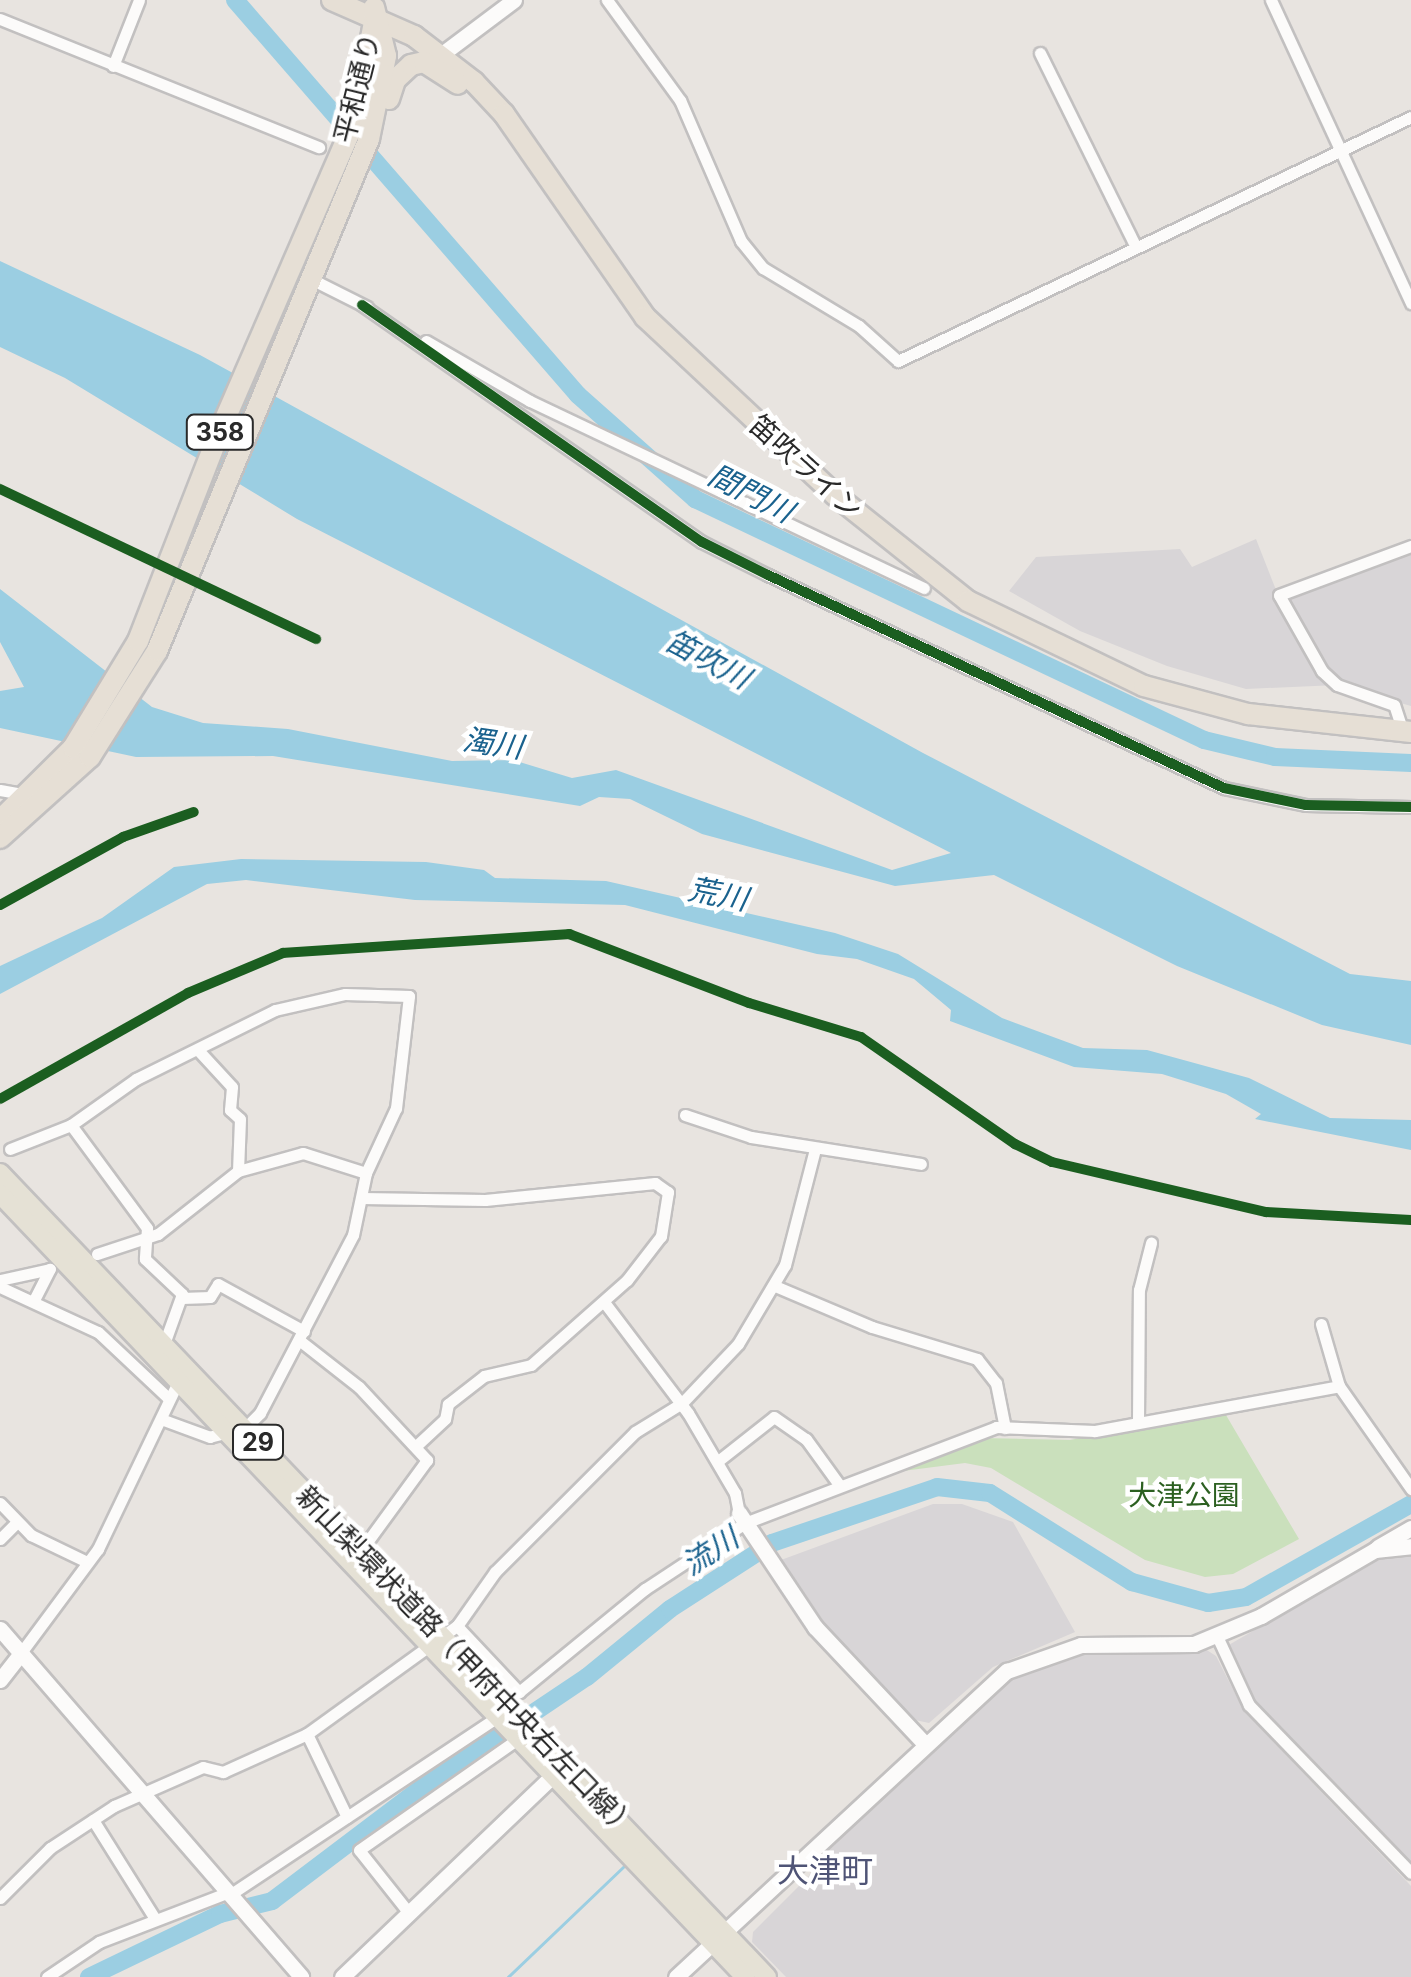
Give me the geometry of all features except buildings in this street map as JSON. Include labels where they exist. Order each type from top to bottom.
[{"type":"highway","name":"笛吹ライン","points":[[332,0],[374,8],[442,54],[504,114],[606,271],[669,342],[835,495],[968,601],[1096,666],[1189,700],[1340,728],[1407,732]]},
{"type":"highway","name":"平和通り","points":[[0,838],[71,778],[129,704],[169,594],[296,279],[365,128],[374,8]]},
{"type":"highway","points":[[365,128],[395,80],[424,62],[481,106],[566,211]]},
{"type":"highway","name":"平和通り","points":[[0,820],[44,780],[116,686],[169,594]]},
{"type":"main road","name":"新山梨環状道路（甲府中央右左口線）","points":[[0,1173],[164,1344],[236,1431],[512,1723],[718,1937],[768,1977]]},
{"type":"main road","name":"新山梨環状道路（甲府中央右左口線）","points":[[0,1194],[173,1390],[236,1431],[360,1552],[436,1642]]},
{"type":"main road","name":"新山梨環状道路（甲府中央右左口線）","points":[[718,1937],[746,1977]]},
{"type":"street","points":[[113,66],[140,0]]},
{"type":"street","points":[[442,54],[514,0]]},
{"type":"street","points":[[607,0],[680,100],[740,241],[763,268],[860,326],[898,361],[1411,117]]},
{"type":"street","points":[[1271,0],[1411,303]]},
{"type":"street","points":[[0,20],[319,147]]},
{"type":"street","points":[[1040,52],[1136,247]]},
{"type":"street","points":[[296,279],[362,305],[586,428],[924,588]]},
{"type":"street","points":[[362,305],[702,542],[768,575],[1224,788],[1306,805],[1411,808]]},
{"type":"street","points":[[1407,732],[1394,705],[1337,685],[1322,671],[1279,595],[1411,546]]},
{"type":"street","points":[[0,790],[28,795]]},
{"type":"street","points":[[10,1149],[71,1125],[136,1079],[312,998],[409,996],[396,1108],[366,1173],[352,1235],[301,1335],[236,1431],[210,1437],[161,1419]]},
{"type":"street","points":[[198,1050],[232,1087],[230,1110],[240,1119],[238,1170]]},
{"type":"street","points":[[686,1114],[814,1149],[921,1164]]},
{"type":"street","points":[[71,1125],[142,1221],[147,1239],[146,1259],[182,1298],[210,1297],[218,1284],[301,1335],[359,1387],[427,1460],[360,1552]]},
{"type":"street","points":[[0,1898],[50,1848],[142,1790],[203,1767],[223,1772],[307,1734],[457,1626],[496,1572],[635,1432],[682,1403],[726,1359],[775,1286],[796,1236],[814,1149]]},
{"type":"street","points":[[97,1254],[147,1239],[238,1170],[304,1153],[366,1173]]},
{"type":"street","points":[[362,1198],[480,1200],[664,1186],[669,1204],[660,1236],[604,1302],[531,1365],[484,1376],[448,1404],[446,1419],[416,1446]]},
{"type":"street","points":[[1138,1422],[1140,1290],[1151,1244]]},
{"type":"street","points":[[0,1280],[50,1269],[34,1300]]},
{"type":"street","points":[[775,1286],[872,1327],[977,1359],[996,1383],[1005,1428]]},
{"type":"street","points":[[0,1287],[98,1332],[173,1390],[87,1562],[0,1680]]},
{"type":"street","points":[[164,1344],[182,1298]]},
{"type":"street","points":[[604,1302],[682,1403],[718,1461],[745,1523],[815,1627],[924,1744]]},
{"type":"street","points":[[1322,1324],[1339,1386],[1410,1487]]},
{"type":"street","points":[[457,1626],[519,1692],[645,1590],[745,1523],[840,1486],[1005,1428],[1063,1434],[1339,1386]]},
{"type":"street","points":[[718,1461],[774,1416],[806,1439],[840,1486]]},
{"type":"street","points":[[0,1503],[16,1523],[87,1562]]},
{"type":"street","points":[[0,1539],[16,1523]]},
{"type":"street","points":[[676,1977],[988,1683],[1026,1660],[1081,1645],[1184,1645],[1216,1634],[1411,1528]]},
{"type":"street","points":[[1375,1550],[1411,1546]]},
{"type":"street","points":[[0,1629],[301,1977]]},
{"type":"street","points":[[1216,1634],[1249,1704],[1411,1873]]},
{"type":"street","points":[[47,1977],[99,1942],[231,1894],[346,1818],[512,1723]]},
{"type":"street","points":[[410,1912],[359,1850],[512,1723]]},
{"type":"street","points":[[307,1734],[346,1818]]},
{"type":"street","points":[[342,1977],[559,1769]]},
{"type":"street","points":[[94,1820],[155,1919]]},
{"type":"shaded area","points":[[1256,539],[1278,595],[1411,546],[1411,706],[1337,685],[1246,689],[1167,666],[1080,631],[1009,591],[1036,557],[1180,549],[1192,567]]},
{"type":"shaded area","points":[[933,1504],[962,1504],[1013,1522],[1075,1632],[993,1667],[929,1723],[915,1720],[823,1624],[781,1560]]},
{"type":"shaded area","points":[[1411,1556],[1411,1866],[1250,1696],[1227,1646],[1372,1562]]},
{"type":"shaded area","points":[[1202,1647],[1216,1656],[1244,1711],[1411,1886],[1411,1977],[786,1977],[752,1942],[753,1932],[809,1876],[819,1856],[1017,1675],[1087,1651]]},
{"type":"green space","name":"大津公園","points":[[1223,1410],[1299,1539],[1233,1574],[1205,1577],[1145,1560],[991,1468],[965,1463],[895,1472],[980,1438],[1070,1440]]},
{"type":"water","name":"笛吹川","points":[[0,261],[200,355],[923,753],[1350,974],[1411,981],[1411,1045],[1322,1025],[1177,966],[994,875],[895,886],[702,834],[630,799],[599,797],[580,806],[273,756],[136,757],[0,728],[0,691],[24,687],[0,642],[0,589],[152,707],[203,723],[288,729],[452,761],[513,760],[572,778],[616,770],[892,870],[951,853],[297,519],[65,378],[0,347]]},
{"type":"water","points":[[241,859],[426,862],[484,870],[495,878],[606,881],[835,933],[898,954],[1002,1018],[1083,1048],[1147,1050],[1249,1078],[1330,1118],[1411,1120],[1411,1150],[1255,1119],[1261,1114],[1226,1094],[1162,1074],[1074,1067],[950,1021],[951,1010],[914,979],[857,959],[817,954],[625,905],[415,900],[246,880],[207,884],[0,994],[0,966],[102,918],[174,867]]},
{"type":"waterway","name":"間門川","points":[[235,0],[578,395],[695,499],[1204,740],[1275,757],[1411,763]]},
{"type":"waterway","name":"流川","points":[[89,1977],[220,1914],[272,1901],[423,1787],[587,1677],[670,1609],[772,1543],[937,1487],[990,1493],[1132,1582],[1208,1603],[1246,1597],[1411,1504]]},
{"type":"waterway","points":[[508,1977],[623,1867]]},
{"type":"cycle path","points":[[362,305],[702,542],[768,575],[1224,788],[1306,805],[1411,807]]},
{"type":"cycle path","points":[[0,489],[316,639]]},
{"type":"cycle path","points":[[0,905],[123,837],[194,812]]},
{"type":"cycle path","points":[[0,1099],[188,993],[283,953],[569,934],[749,1003],[861,1037],[1015,1144],[1052,1162],[1266,1212],[1411,1220]]},
{"type":"district","name":"大津町","points":[[825,1871]]},
{"type":"water label","name":"濁川","points":[[493,743]]},
{"type":"water label","name":"荒川","points":[[718,894]]}]
